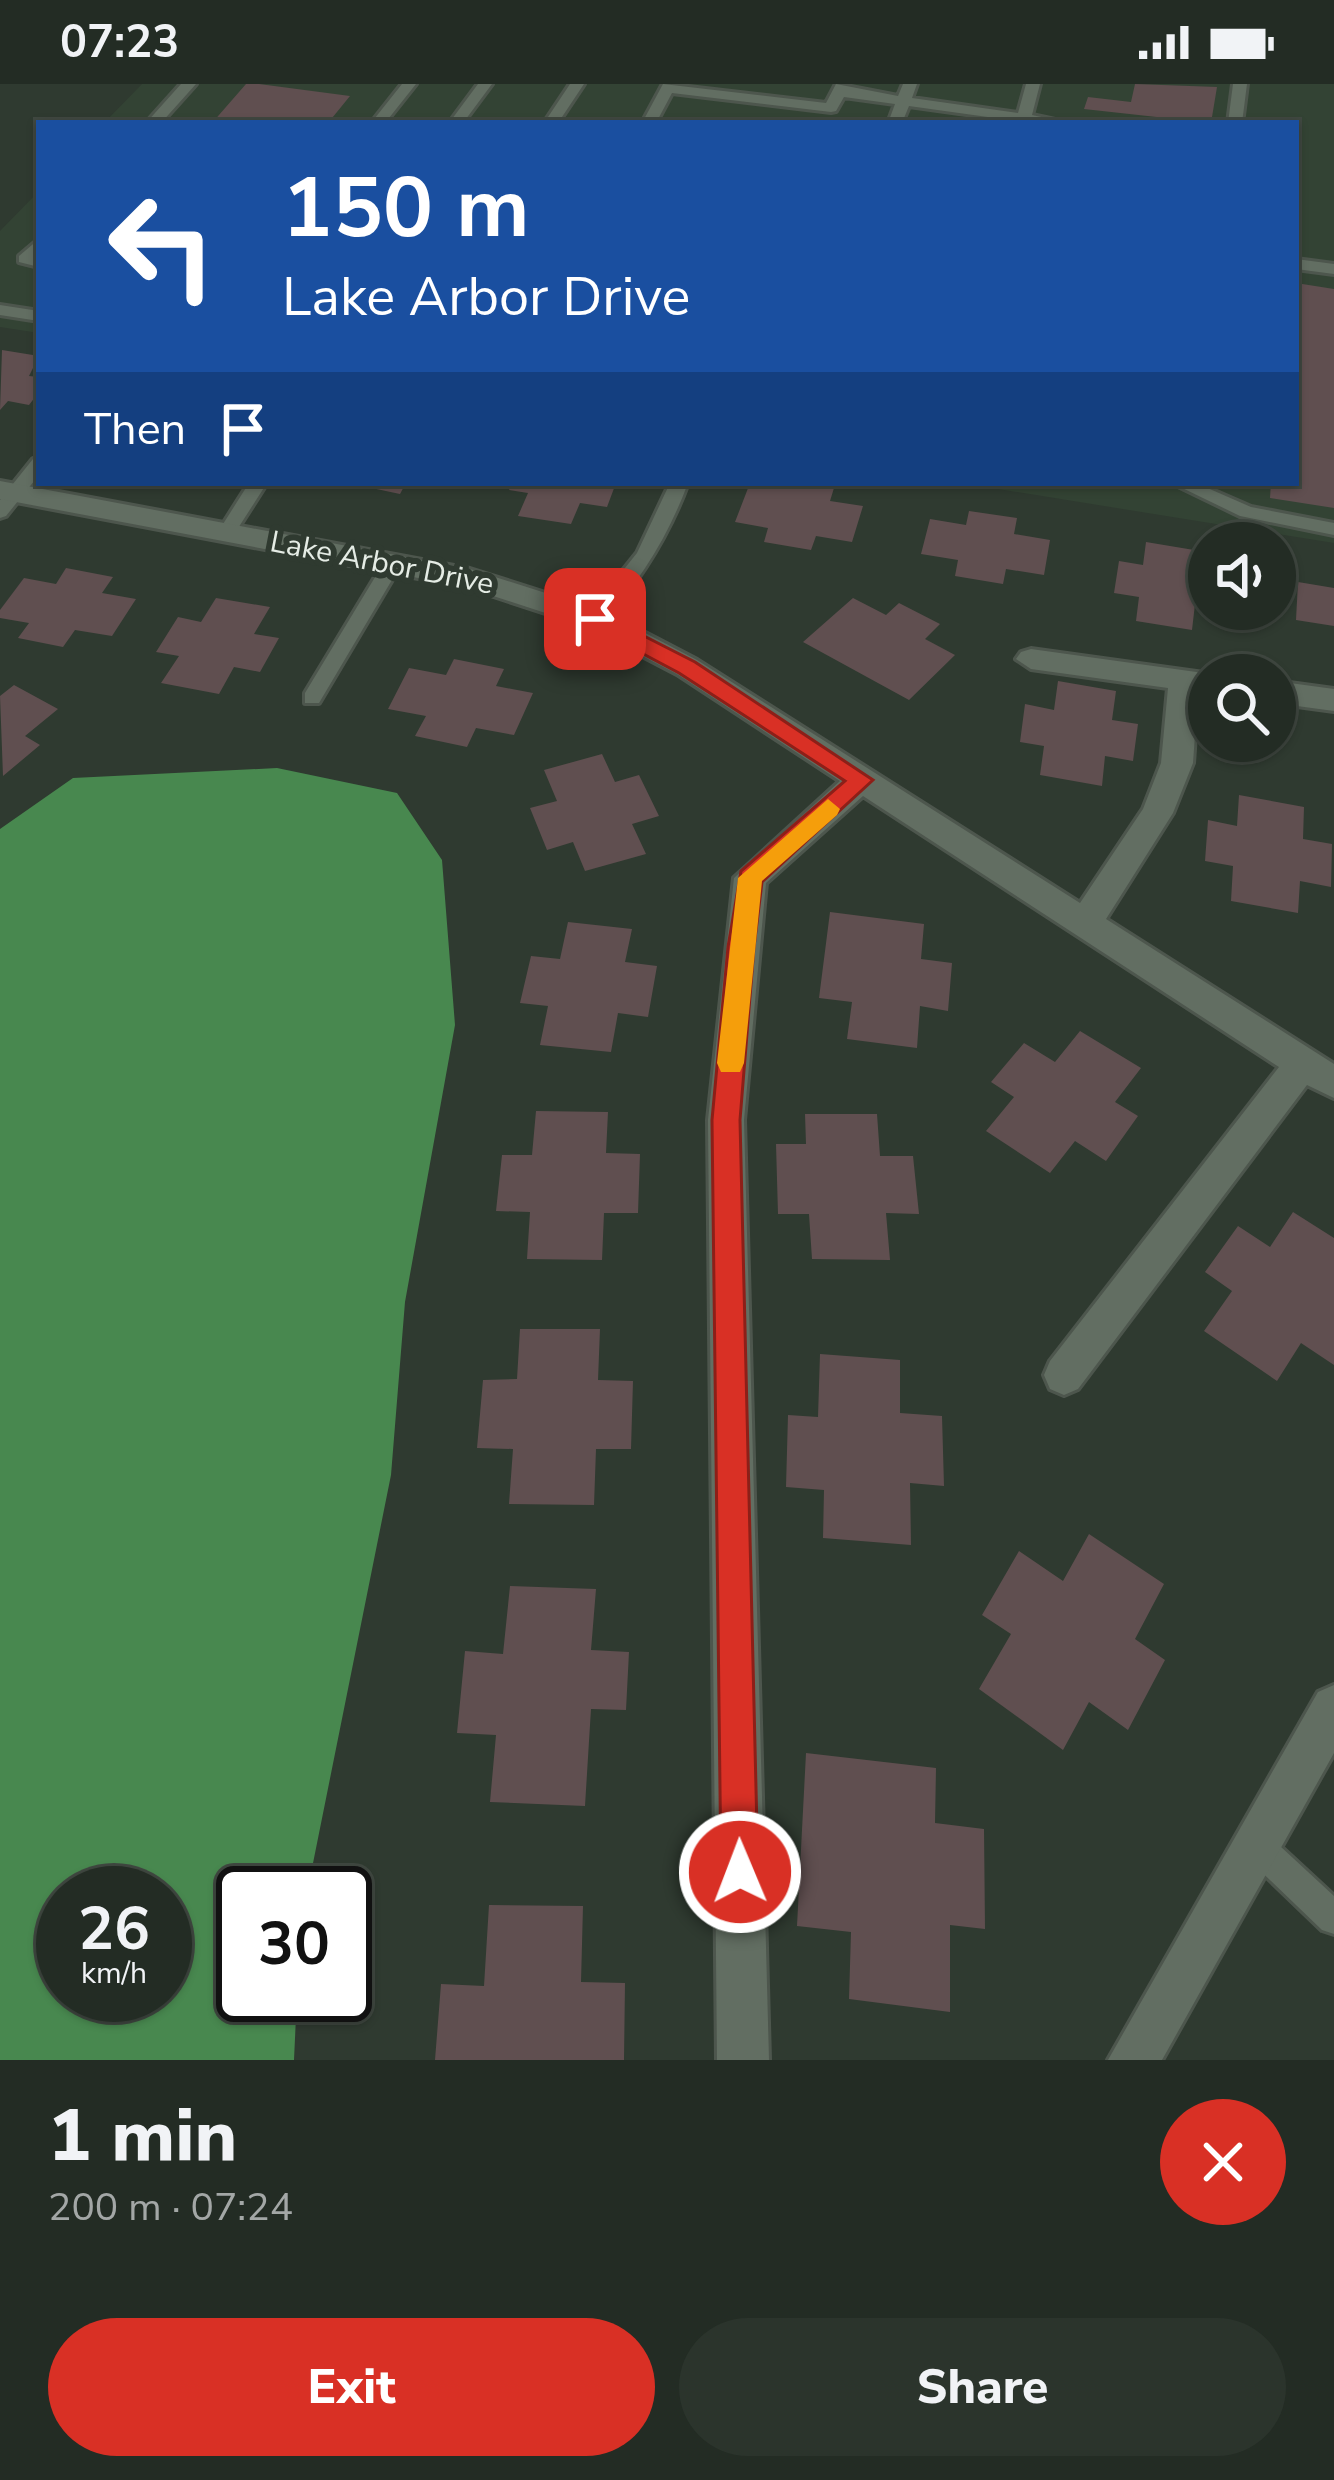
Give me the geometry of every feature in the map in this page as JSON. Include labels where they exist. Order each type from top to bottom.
[{"type":"street","name":"Lake Arbor Drive","points":[[5,498],[393,563],[521,591],[595,619],[687,668],[1318,1073]]},
{"type":"street","points":[[1031,659],[1188,680]]},
{"type":"street","points":[[1296,695],[1334,700]]},
{"type":"street","points":[[1084,923],[1157,813],[1178,764],[1188,718]]},
{"type":"street","points":[[743,2060],[726,1120],[741,947],[750,878],[861,780]]},
{"type":"street","points":[[1064,1375],[1318,1073]]},
{"type":"street","points":[[1134,2060],[1334,1708]]},
{"type":"lane","points":[[156,120],[190,84]]},
{"type":"lane","points":[[380,120],[409,84]]},
{"type":"lane","points":[[458,120],[484,84]]},
{"type":"lane","points":[[551,84],[576,86],[553,120]]},
{"type":"lane","points":[[896,120],[910,84]]},
{"type":"lane","points":[[1024,118],[1033,84]]},
{"type":"lane","points":[[1235,120],[1240,84]]},
{"type":"lane","points":[[651,120],[669,86],[828,115],[841,88],[1039,120]]},
{"type":"lane","points":[[1299,264],[1334,269]]},
{"type":"lane","points":[[0,310],[36,316]]},
{"type":"lane","points":[[5,498],[36,467]]},
{"type":"lane","points":[[227,532],[256,486]]},
{"type":"lane","points":[[595,619],[637,574],[663,532],[678,486]]},
{"type":"lane","points":[[1188,486],[1246,512],[1334,529]]},
{"type":"lane","points":[[312,698],[393,563]]},
{"type":"lane","points":[[1256,1845],[1334,1918]]},
{"type":"shaded area","points":[[142,84],[1334,84],[1334,543],[1296,537],[1296,522],[1203,522],[980,486],[1299,486],[1299,120],[107,120]]},
{"type":"shaded area","points":[[36,194],[36,333],[0,327],[0,231]]},
{"type":"shaded area","points":[[277,768],[397,793],[442,860],[455,1025],[405,1302],[391,1475],[312,1866],[216,1866],[216,2022],[296,2022],[294,2060],[0,2060],[0,829],[73,778]]},
{"type":"building","points":[[246,84],[350,96],[330,120],[215,120]]},
{"type":"building","points":[[1135,84],[1217,87],[1212,120],[1084,109],[1088,97],[1131,102]]},
{"type":"building","points":[[1299,283],[1334,289],[1334,508],[1270,498],[1271,486],[1299,486]]},
{"type":"building","points":[[2,350],[36,356],[29,376],[36,377],[36,396],[29,405],[8,401],[0,410]]},
{"type":"building","points":[[362,486],[404,486],[400,494]]},
{"type":"building","points":[[511,486],[615,486],[607,507],[580,503],[571,524],[518,516],[528,493],[509,490]]},
{"type":"building","points":[[749,486],[834,488],[830,501],[863,506],[852,542],[816,536],[811,550],[764,542],[768,528],[735,522]]},
{"type":"building","points":[[969,511],[1017,518],[1014,534],[1050,540],[1044,575],[1006,569],[1003,584],[955,576],[958,560],[921,554],[930,519],[966,525]]},
{"type":"building","points":[[1146,542],[1188,549],[1188,629],[1136,621],[1139,597],[1114,593],[1119,561],[1143,565]]},
{"type":"building","points":[[66,568],[113,577],[102,593],[136,599],[112,636],[75,630],[63,647],[18,638],[29,623],[0,618],[0,610],[24,578],[56,584]]},
{"type":"building","points":[[1298,582],[1334,588],[1334,626],[1296,620]]},
{"type":"building","points":[[216,598],[270,607],[254,634],[279,638],[260,672],[234,667],[219,694],[161,683],[179,656],[156,652],[178,617],[201,622]]},
{"type":"building","points":[[853,598],[886,615],[899,603],[940,624],[925,639],[955,655],[909,700],[803,642]]},
{"type":"building","points":[[454,659],[504,669],[496,686],[533,693],[514,735],[476,728],[467,747],[415,736],[426,716],[388,709],[409,668],[446,675]]},
{"type":"building","points":[[1058,681],[1116,691],[1112,720],[1138,724],[1133,761],[1105,756],[1102,786],[1040,775],[1044,746],[1020,742],[1025,704],[1054,710]]},
{"type":"building","points":[[14,685],[58,709],[25,736],[40,745],[3,776],[0,696]]},
{"type":"building","points":[[602,754],[615,782],[639,775],[659,816],[632,824],[646,854],[585,871],[573,842],[547,850],[530,808],[557,801],[544,770]]},
{"type":"building","points":[[1239,795],[1304,807],[1303,839],[1332,844],[1331,887],[1300,881],[1298,913],[1231,901],[1233,866],[1205,861],[1208,820],[1237,826]]},
{"type":"building","points":[[830,912],[924,924],[921,959],[952,963],[948,1011],[920,1006],[917,1048],[847,1039],[852,1002],[819,998]]},
{"type":"building","points":[[568,922],[632,929],[625,962],[657,966],[648,1017],[618,1013],[611,1052],[540,1045],[548,1006],[520,1003],[531,956],[560,959]]},
{"type":"building","points":[[1080,1031],[1141,1068],[1115,1102],[1138,1116],[1106,1161],[1075,1141],[1050,1173],[986,1131],[1014,1097],[991,1082],[1024,1043],[1055,1062]]},
{"type":"building","points":[[536,1111],[608,1112],[606,1153],[640,1154],[638,1213],[604,1213],[602,1260],[527,1259],[530,1212],[496,1211],[502,1155],[532,1155]]},
{"type":"building","points":[[805,1114],[877,1114],[880,1156],[913,1156],[919,1214],[886,1213],[890,1260],[812,1259],[809,1214],[778,1214],[776,1144],[806,1144]]},
{"type":"building","points":[[1293,1212],[1334,1238],[1334,1365],[1301,1343],[1277,1381],[1204,1331],[1232,1291],[1205,1272],[1238,1226],[1270,1247]]},
{"type":"building","points":[[520,1329],[600,1329],[598,1380],[633,1381],[631,1449],[596,1449],[594,1505],[509,1504],[513,1449],[477,1448],[483,1380],[517,1379]]},
{"type":"building","points":[[820,1354],[900,1360],[900,1413],[942,1416],[944,1486],[910,1483],[911,1545],[823,1538],[824,1490],[786,1487],[788,1415],[818,1417]]},
{"type":"building","points":[[1089,1534],[1164,1584],[1135,1639],[1165,1660],[1128,1730],[1089,1702],[1063,1750],[979,1689],[1011,1634],[982,1615],[1019,1551],[1063,1581]]},
{"type":"building","points":[[510,1586],[596,1589],[591,1650],[629,1652],[626,1710],[591,1709],[585,1806],[490,1802],[496,1735],[457,1733],[465,1651],[503,1654]]},
{"type":"building","points":[[806,1753],[936,1768],[935,1823],[984,1829],[985,1929],[950,1925],[950,2012],[849,1999],[851,1932],[797,1926]]},
{"type":"building","points":[[489,1905],[583,1906],[581,1982],[625,1983],[624,2060],[435,2060],[441,1984],[484,1986]]},
{"type":"slow traffic","points":[[731,1063],[750,878],[828,809]]},
{"type":"route","points":[[595,619],[687,668],[861,780],[750,878],[741,947],[726,1120],[740,1872]]}]
